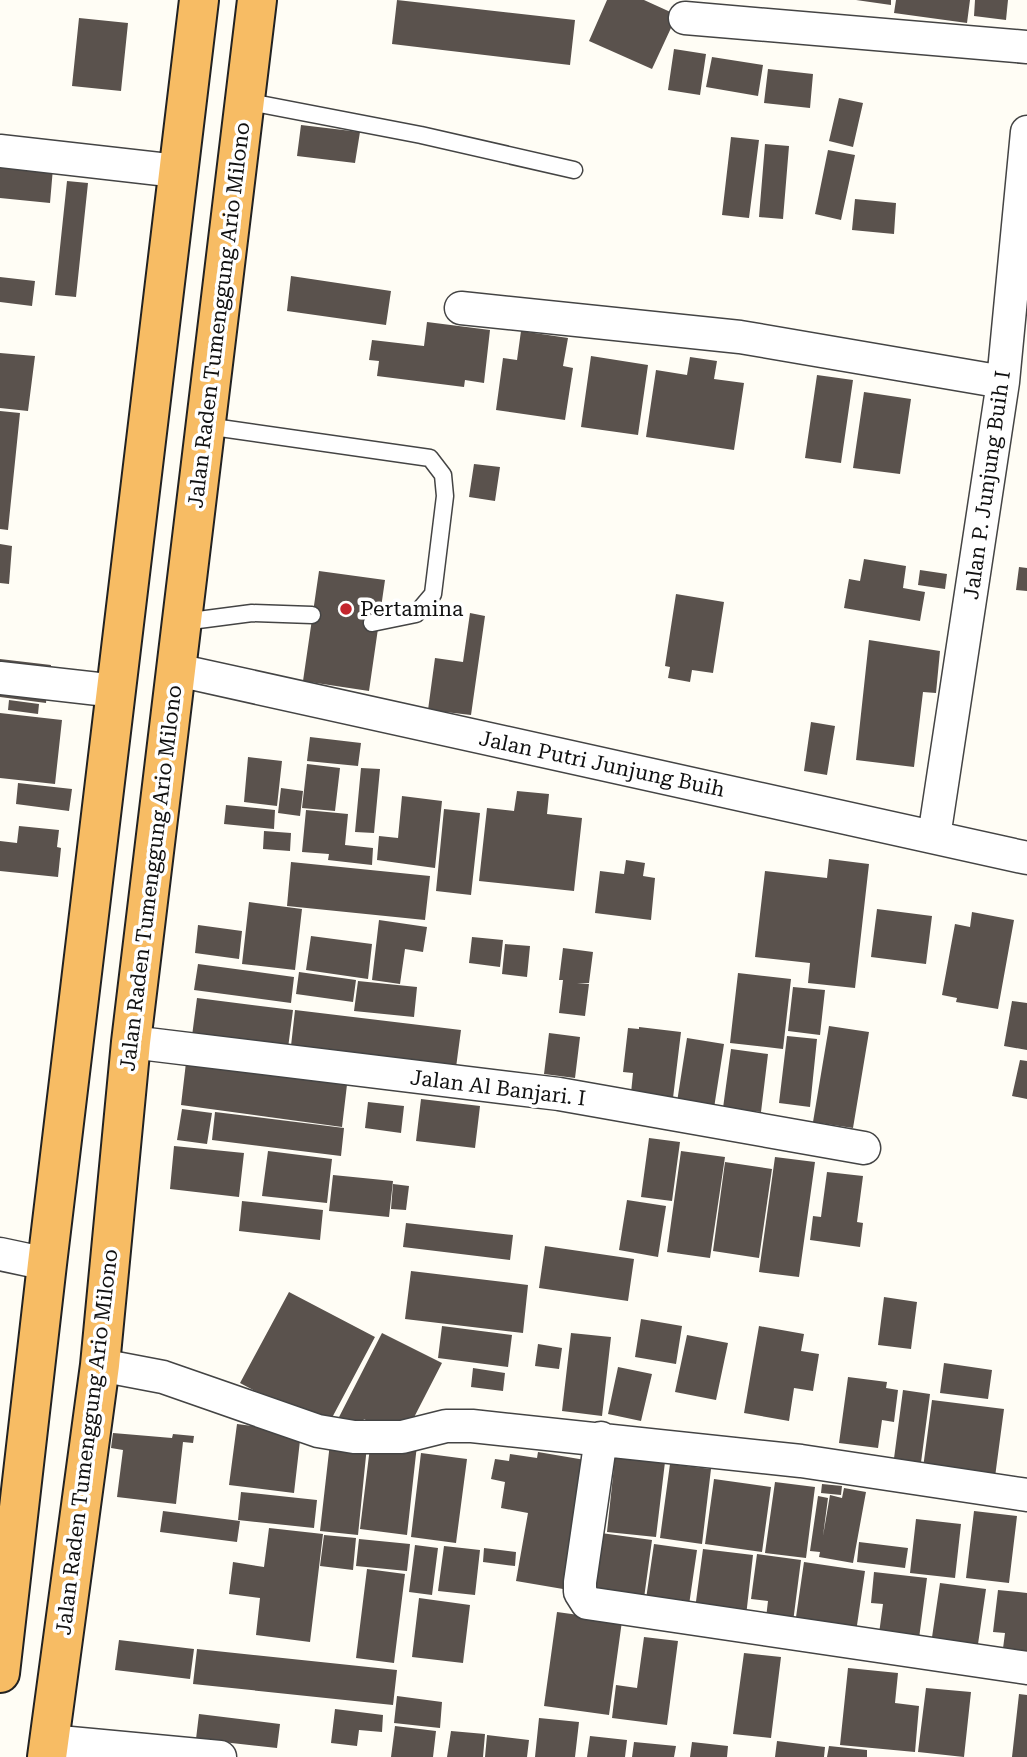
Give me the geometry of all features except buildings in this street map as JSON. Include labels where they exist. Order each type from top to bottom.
[{"type":"highway","points":[[1,1657],[9,1500],[34,1388],[199,0]]},
{"type":"highway","name":"Jalan Raden Tumenggung Ario Milono","points":[[48,1749],[100,1366],[131,1042],[257,0]]},
{"type":"highway","points":[[194,41],[250,50]]},
{"type":"street","points":[[685,18],[1027,47]]},
{"type":"street","name":"Jalan P. Junjung Buih I","points":[[934,837],[1003,382],[1027,132]]},
{"type":"street","points":[[0,151],[177,171]]},
{"type":"street","points":[[461,308],[740,337],[1003,382]]},
{"type":"street","name":"Jalan Putri Junjung Buih","points":[[177,670],[1027,858]]},
{"type":"street","points":[[0,678],[116,691]]},
{"type":"street","name":"Jalan Al Banjari. I","points":[[131,1042],[559,1094],[864,1148]]},
{"type":"street","points":[[0,1254],[47,1264]]},
{"type":"street","points":[[100,1366],[163,1377],[309,1429],[342,1435],[402,1437],[446,1426],[472,1426],[802,1461],[1027,1494]]},
{"type":"street","points":[[601,1438],[580,1582],[580,1592],[587,1603],[1027,1668]]},
{"type":"street","points":[[48,1749],[220,1757]]},
{"type":"lane","points":[[244,101],[421,135],[574,170]]},
{"type":"lane","points":[[206,426],[370,448],[430,458],[436,464],[443,475],[445,496],[433,594],[416,614],[372,623]]},
{"type":"lane","points":[[181,622],[252,612],[312,615]]},
{"type":"place","name":"Pertamina","points":[[346,609]]}]
